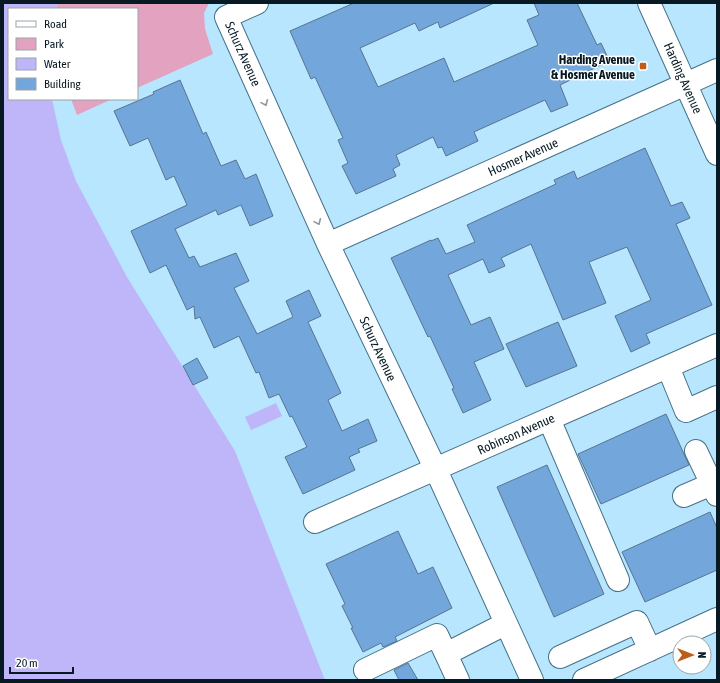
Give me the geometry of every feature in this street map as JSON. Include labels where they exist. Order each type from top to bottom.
[{"type":"street","name":"Schurz Avenue","points":[[257,3],[226,17],[328,244],[436,470],[532,680]]},
{"type":"street","name":"Harding Avenue","points":[[649,3],[717,154]]},
{"type":"street","name":"Hosmer Avenue","points":[[328,244],[717,70]]},
{"type":"street","name":"Robinson Avenue","points":[[316,522],[717,345]]},
{"type":"street","points":[[668,367],[686,411],[717,397]]},
{"type":"street","points":[[550,419],[618,580]]},
{"type":"street","points":[[684,496],[714,490],[696,451]]},
{"type":"street","points":[[584,680],[717,619]]},
{"type":"street","points":[[560,656],[638,622],[650,650]]},
{"type":"street","points":[[446,654],[506,624]]},
{"type":"street","points":[[365,670],[437,635],[458,680]]},
{"type":"green space","points":[[57,3],[209,3],[204,13],[205,29],[213,54],[138,88],[138,8],[56,8]]},
{"type":"green space","points":[[71,100],[110,100],[77,115]]},
{"type":"water","points":[[3,3],[57,3],[56,8],[8,8],[8,100],[52,100],[61,140],[76,181],[127,277],[235,451],[325,680],[3,680]]},
{"type":"water","points":[[276,403],[282,416],[251,430],[245,417]]},
{"type":"building","points":[[354,3],[494,3],[440,28],[438,22],[419,31],[415,23],[360,48],[378,87],[444,58],[454,82],[538,45],[527,20],[539,15],[534,3],[577,3],[597,45],[601,43],[609,60],[560,85],[568,105],[551,112],[545,100],[474,132],[478,141],[446,156],[442,147],[438,148],[433,137],[396,155],[400,165],[393,169],[396,176],[356,194],[342,166],[348,163],[338,140],[343,138],[315,77],[311,79],[290,31]]},
{"type":"building","points":[[180,80],[203,134],[206,132],[221,166],[236,160],[245,179],[256,174],[273,216],[250,226],[241,205],[218,215],[216,210],[175,229],[189,258],[194,256],[200,267],[236,253],[249,281],[234,288],[257,334],[293,317],[286,301],[309,290],[321,316],[308,322],[341,393],[328,400],[342,431],[368,419],[377,441],[358,449],[360,452],[349,457],[355,470],[303,494],[285,457],[307,447],[292,416],[290,417],[279,394],[269,398],[259,372],[256,373],[239,336],[214,348],[200,317],[195,319],[194,306],[187,310],[166,265],[150,273],[131,231],[187,205],[174,176],[166,180],[148,138],[130,146],[114,111],[154,94],[153,92]]},
{"type":"building","points":[[645,148],[671,206],[682,202],[690,218],[676,224],[712,305],[646,334],[650,343],[631,352],[615,316],[651,300],[627,247],[589,262],[606,303],[563,320],[531,244],[501,258],[505,266],[489,273],[483,259],[448,275],[471,325],[490,317],[504,349],[474,362],[491,400],[463,413],[452,389],[454,388],[430,336],[428,337],[391,258],[438,238],[446,254],[475,242],[467,225],[556,184],[554,180],[574,171],[577,179]]},
{"type":"building","points":[[558,322],[577,366],[526,387],[506,344]]},
{"type":"building","points":[[197,358],[208,378],[193,385],[183,366]]},
{"type":"building","points":[[666,414],[689,465],[601,504],[578,454]]},
{"type":"building","points":[[547,465],[604,594],[554,617],[497,487]]},
{"type":"building","points":[[710,512],[717,528],[717,570],[645,602],[622,552]]},
{"type":"building","points":[[398,531],[418,574],[433,567],[452,608],[395,637],[397,641],[383,647],[381,643],[363,652],[342,606],[345,604],[326,564]]},
{"type":"building","points":[[408,663],[418,680],[399,680],[394,670]]},
{"type":"place","name":"Harding Avenue & Hosmer Avenue","points":[[643,66]]}]
